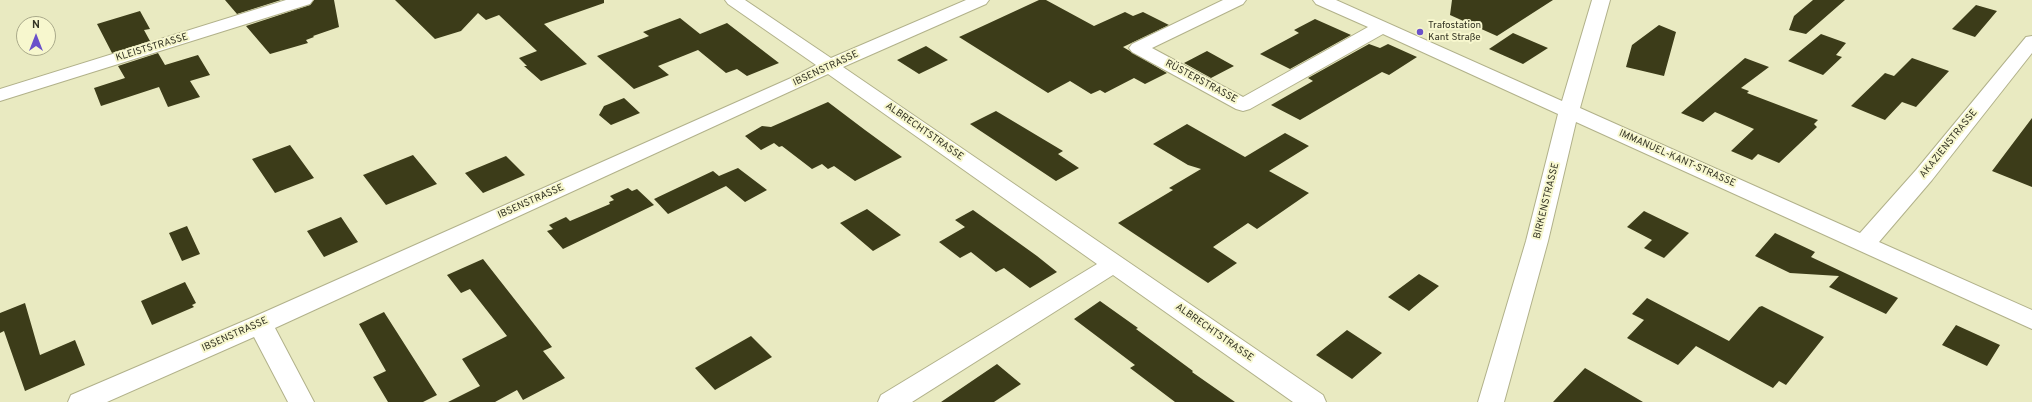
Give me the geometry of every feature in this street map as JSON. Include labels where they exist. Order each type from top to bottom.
[{"type":"street","name":"KLEISTSTRASSE","points":[[0,95],[304,0]]},
{"type":"street","name":"ALBRECHTSTRASSE","points":[[734,0],[1313,402]]},
{"type":"street","name":"IBSENSTRASSE","points":[[81,402],[260,324],[798,82],[829,66],[980,0]]},
{"type":"street","name":"RÜSTERSTRASSE","points":[[1237,0],[1138,48],[1243,105],[1382,27]]},
{"type":"street","name":"IMMANUEL-KANT-STRASSE","points":[[1322,0],[2032,320]]},
{"type":"street","name":"BIRKENSTRASSE","points":[[1491,402],[1537,241],[1569,111],[1601,0]]},
{"type":"street","name":"AKAZIENSTRASSE","points":[[1864,244],[1924,175],[2032,41]]},
{"type":"street","points":[[891,402],[1114,264]]},
{"type":"street","points":[[260,324],[301,402]]},
{"type":"building","points":[[225,0],[281,0],[237,14]]},
{"type":"building","points":[[314,0],[334,0],[339,27],[313,36],[314,37],[306,40],[308,43],[270,54],[246,26],[310,5]]},
{"type":"building","points":[[395,0],[604,0],[604,3],[544,24],[587,64],[541,81],[524,66],[527,66],[519,58],[537,51],[499,15],[486,20],[478,13],[461,31],[435,39]]},
{"type":"building","points":[[1039,0],[1046,0],[1094,26],[1125,12],[1133,16],[1143,12],[1169,25],[1123,47],[1167,73],[1145,84],[1134,78],[1105,93],[1100,90],[1091,94],[1070,81],[1048,93],[959,37]]},
{"type":"building","points":[[1452,0],[1553,0],[1497,36],[1450,15]]},
{"type":"building","points":[[1813,0],[1845,0],[1806,34],[1789,30],[1794,16]]},
{"type":"building","points":[[1976,5],[1997,11],[1975,37],[1952,29]]},
{"type":"building","points":[[140,11],[150,29],[144,30],[150,41],[112,53],[97,24]]},
{"type":"building","points":[[680,18],[700,34],[727,23],[779,63],[747,76],[737,69],[726,73],[698,50],[658,66],[669,75],[634,89],[597,56],[649,36],[643,32]]},
{"type":"building","points":[[1315,19],[1351,35],[1290,69],[1260,54],[1299,33],[1294,30]]},
{"type":"building","points":[[1659,25],[1676,32],[1664,76],[1626,67],[1632,45]]},
{"type":"building","points":[[1513,33],[1548,48],[1523,64],[1489,49]]},
{"type":"building","points":[[1821,34],[1846,43],[1836,55],[1842,57],[1823,75],[1788,61]]},
{"type":"building","points":[[1369,44],[1380,48],[1388,44],[1417,57],[1389,75],[1382,72],[1300,120],[1271,105],[1313,81],[1308,78]]},
{"type":"building","points":[[926,46],[948,60],[919,74],[897,60]]},
{"type":"building","points":[[1207,51],[1234,66],[1211,78],[1184,63]]},
{"type":"building","points":[[158,53],[165,65],[198,55],[210,75],[190,81],[200,97],[168,107],[159,87],[101,106],[94,88],[125,78],[118,66]]},
{"type":"building","points":[[1745,58],[1769,67],[1741,88],[1749,91],[1747,93],[1818,120],[1814,124],[1817,127],[1779,163],[1758,154],[1752,160],[1731,151],[1754,129],[1715,112],[1703,122],[1681,113]]},
{"type":"building","points":[[1912,58],[1949,71],[1916,107],[1902,102],[1885,120],[1851,106],[1885,73],[1894,76]]},
{"type":"building","points":[[624,98],[640,113],[611,125],[599,115],[604,106]]},
{"type":"building","points":[[828,102],[902,157],[855,181],[834,166],[828,169],[822,164],[812,169],[782,146],[779,147],[774,143],[761,150],[745,136],[762,126],[771,127]]},
{"type":"building","points":[[996,111],[1063,151],[1058,154],[1079,168],[1056,181],[970,124]]},
{"type":"building","points":[[2032,118],[2032,187],[1992,171]]},
{"type":"building","points":[[1187,124],[1245,157],[1285,133],[1309,146],[1269,171],[1309,193],[1257,229],[1248,223],[1213,247],[1237,263],[1208,283],[1118,223],[1173,190],[1169,188],[1201,169],[1188,165],[1153,144]]},
{"type":"building","points":[[290,145],[314,178],[275,193],[252,159]]},
{"type":"building","points":[[413,155],[437,184],[386,205],[363,175]]},
{"type":"building","points":[[506,156],[525,175],[483,193],[465,173]]},
{"type":"building","points":[[738,168],[767,190],[745,202],[726,186],[668,214],[654,199],[713,171],[719,176]]},
{"type":"building","points":[[628,188],[632,191],[637,189],[654,205],[563,249],[547,231],[553,229],[549,225],[566,217],[570,221],[610,204],[609,202],[614,200],[610,196]]},
{"type":"building","points":[[867,209],[901,235],[873,251],[840,223]]},
{"type":"building","points":[[973,210],[1057,272],[1030,288],[1004,268],[996,272],[971,252],[960,258],[939,242],[965,227],[955,220]]},
{"type":"building","points":[[1644,211],[1689,233],[1664,258],[1644,248],[1652,240],[1627,227]]},
{"type":"building","points":[[341,217],[358,242],[324,257],[307,231]]},
{"type":"building","points":[[187,226],[200,254],[182,261],[169,233]]},
{"type":"building","points":[[1775,233],[1815,252],[1811,257],[1898,298],[1886,314],[1829,287],[1839,276],[1790,273],[1755,256]]},
{"type":"building","points":[[483,259],[552,347],[543,351],[565,378],[523,400],[517,390],[495,402],[448,402],[480,386],[462,359],[507,336],[470,289],[461,293],[447,275]]},
{"type":"building","points":[[1419,274],[1439,286],[1409,311],[1388,297]]},
{"type":"building","points":[[185,282],[196,303],[192,305],[194,307],[152,325],[141,301]]},
{"type":"building","points":[[1647,298],[1729,341],[1759,307],[1762,306],[1824,337],[1786,385],[1779,381],[1773,388],[1696,346],[1678,365],[1627,338],[1644,320],[1632,314]]},
{"type":"building","points":[[1100,301],[1138,328],[1136,329],[1193,371],[1192,372],[1235,402],[1175,402],[1130,368],[1135,365],[1074,319]]},
{"type":"building","points":[[25,303],[40,355],[75,340],[85,365],[25,391],[4,331],[0,333],[0,313]]},
{"type":"building","points":[[384,312],[437,395],[423,402],[388,402],[373,377],[386,371],[359,324]]},
{"type":"building","points":[[1956,325],[2000,345],[1987,366],[1942,345]]},
{"type":"building","points":[[1347,330],[1382,353],[1352,379],[1316,355]]},
{"type":"building","points":[[751,336],[772,357],[715,390],[695,368]]},
{"type":"building","points":[[997,364],[1021,384],[994,402],[941,402]]},
{"type":"building","points":[[1585,368],[1643,402],[1553,402]]},
{"type":"place","name":"Trafostation Kant Straße","points":[[1420,32]]}]
